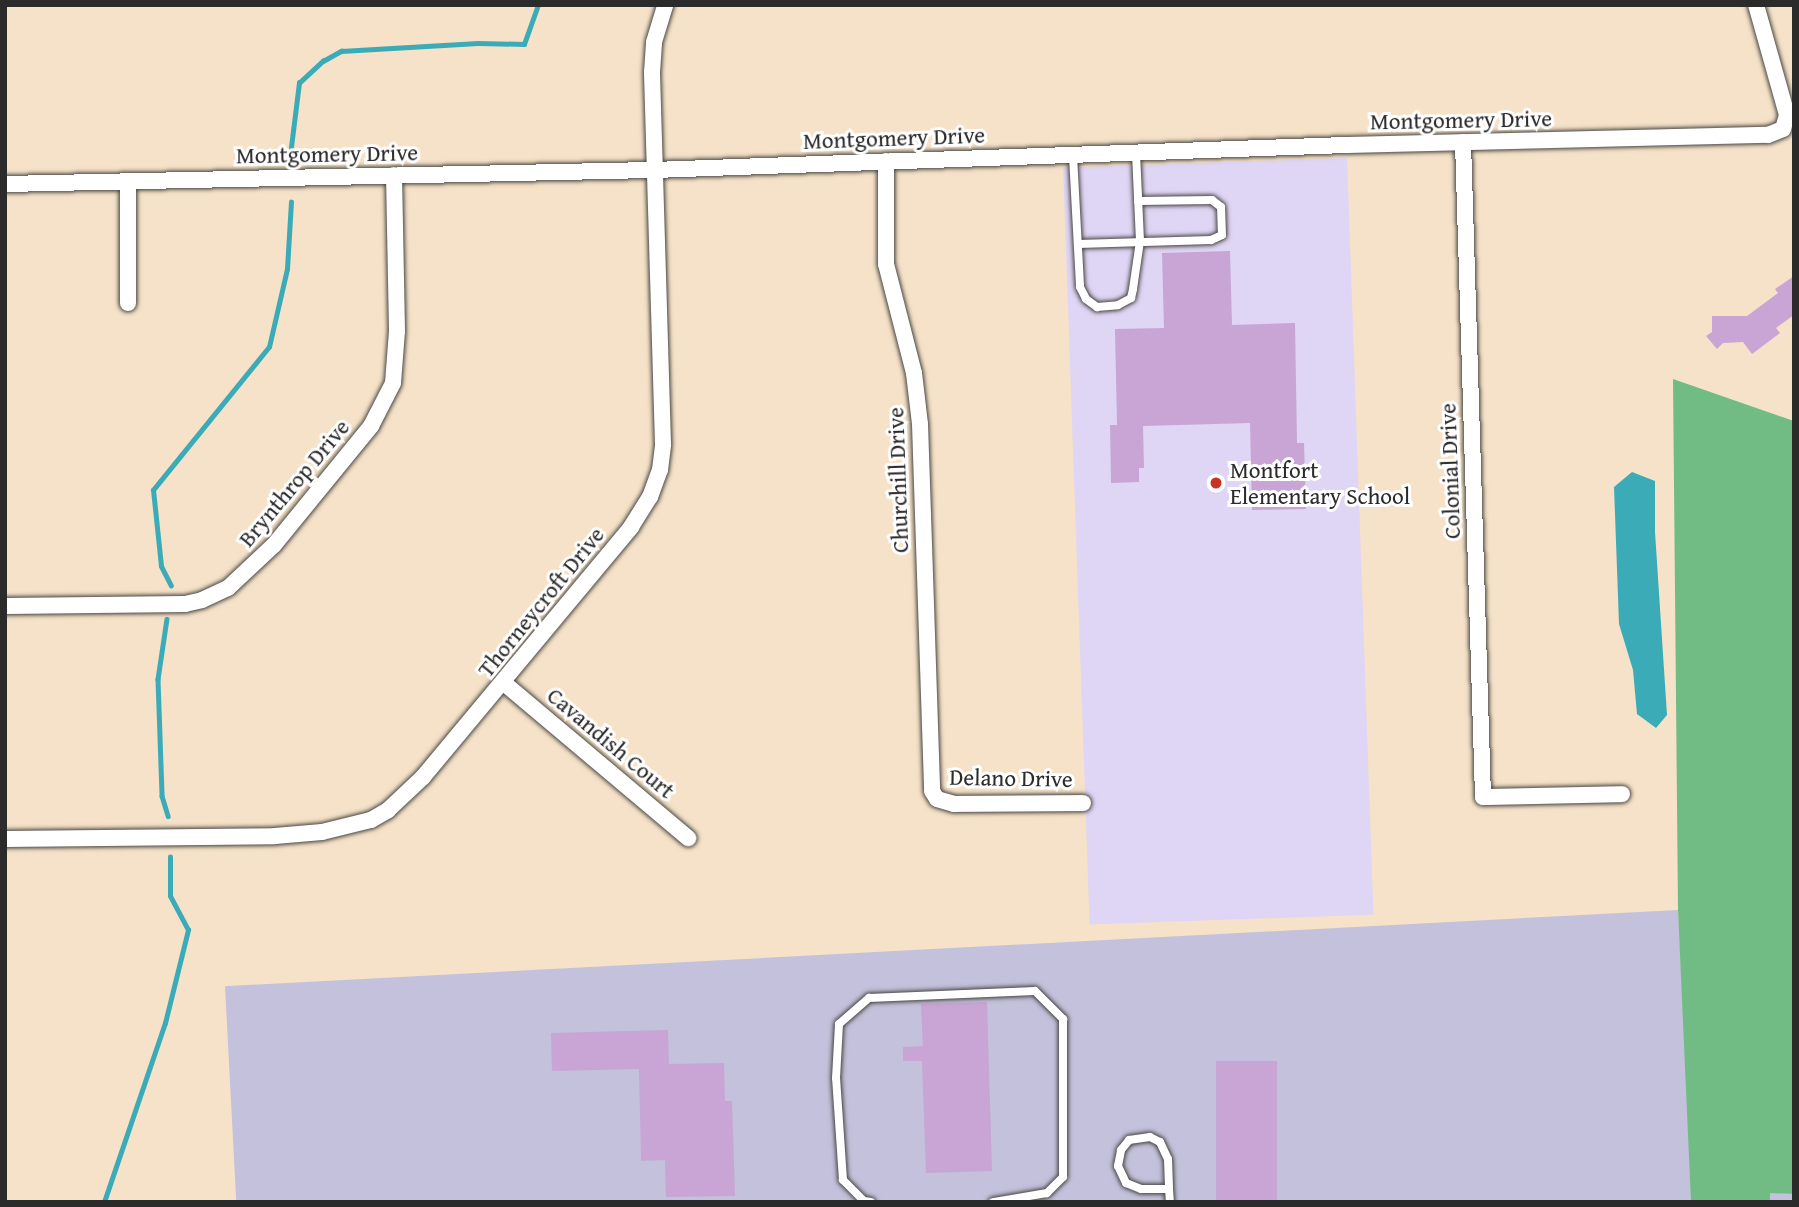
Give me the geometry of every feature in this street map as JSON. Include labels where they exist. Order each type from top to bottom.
[{"type":"street","name":"Thorneycroft Drive","points":[[5,839],[275,836],[349,828],[371,820],[409,792],[504,683],[631,527],[650,497],[660,470],[662,399],[652,72],[654,42],[665,5]]},
{"type":"street","name":"Montgomery Drive","points":[[5,184],[654,170],[1463,142],[1757,136],[1783,129],[1787,123],[1785,100],[1756,5]]},
{"type":"street","name":"Colonial Drive","points":[[1463,142],[1483,797],[1622,794]]},
{"type":"street","name":"Churchill Drive","points":[[886,161],[886,264],[914,373],[920,424],[931,786],[937,799]]},
{"type":"street","name":"Brynthrop Drive","points":[[5,606],[185,604],[202,600],[228,588],[274,545],[370,426],[393,383],[397,331],[394,175]]},
{"type":"street","points":[[128,182],[128,303]]},
{"type":"street","name":"Cavandish Court","points":[[504,683],[688,838]]},
{"type":"street","name":"Delano Drive","points":[[937,799],[954,804],[1083,803]]},
{"type":"lane","points":[[1073,156],[1080,287],[1086,299],[1097,307],[1118,306],[1131,298],[1140,241],[1136,154]]},
{"type":"lane","points":[[1078,244],[1211,240],[1222,235],[1221,208],[1212,200],[1138,201]]},
{"type":"lane","points":[[871,1202],[864,1200],[843,1180],[836,1078],[839,1024],[869,998],[1035,991],[1063,1019],[1063,1177],[1047,1193],[993,1202]]},
{"type":"lane","points":[[1169,1189],[1141,1189],[1126,1183],[1118,1166],[1121,1150],[1129,1140],[1150,1137],[1160,1142],[1168,1159],[1170,1202]]},
{"type":"shaded area","name":"Montfort Elementary School","points":[[1347,158],[1373,915],[1090,924],[1063,168]]},
{"type":"shaded area","points":[[1678,910],[1693,1202],[236,1202],[225,986]]},
{"type":"shaded area","points":[[1770,1192],[1794,1194],[1794,1202],[1770,1202]]},
{"type":"green space","points":[[1673,379],[1794,421],[1794,1194],[1770,1193],[1770,1202],[1691,1202],[1678,910]]},
{"type":"water","points":[[1632,472],[1655,481],[1655,532],[1667,715],[1656,728],[1637,714],[1633,670],[1619,624],[1614,487]]},
{"type":"building","points":[[1230,251],[1232,325],[1295,323],[1297,443],[1304,443],[1306,509],[1252,510],[1250,423],[1143,426],[1144,468],[1139,468],[1139,482],[1111,483],[1110,425],[1117,425],[1115,329],[1164,328],[1162,253]]},
{"type":"building","points":[[1794,276],[1794,315],[1776,328],[1780,333],[1752,354],[1743,342],[1723,343],[1717,349],[1706,336],[1712,332],[1712,316],[1747,316],[1778,293],[1775,289]]},
{"type":"building","points":[[987,1002],[992,1171],[926,1173],[922,1061],[903,1061],[903,1047],[923,1046],[921,1004]]},
{"type":"building","points":[[668,1030],[669,1064],[724,1063],[725,1101],[732,1101],[735,1196],[666,1197],[665,1160],[641,1161],[639,1069],[552,1071],[551,1033]]},
{"type":"building","points":[[1216,1061],[1277,1061],[1277,1202],[1216,1202]]},
{"type":"waterway","points":[[290,155],[299,83],[323,61],[341,51],[478,43],[524,44],[538,5]]},
{"type":"waterway","points":[[171,586],[161,566],[153,490],[269,347],[287,269],[291,202]]},
{"type":"waterway","points":[[167,619],[158,679],[162,796],[168,816]]},
{"type":"waterway","points":[[104,1202],[165,1023],[188,930],[170,896],[170,857]]},
{"type":"place","name":"Montfort Elementary School","points":[[1216,483]]}]
